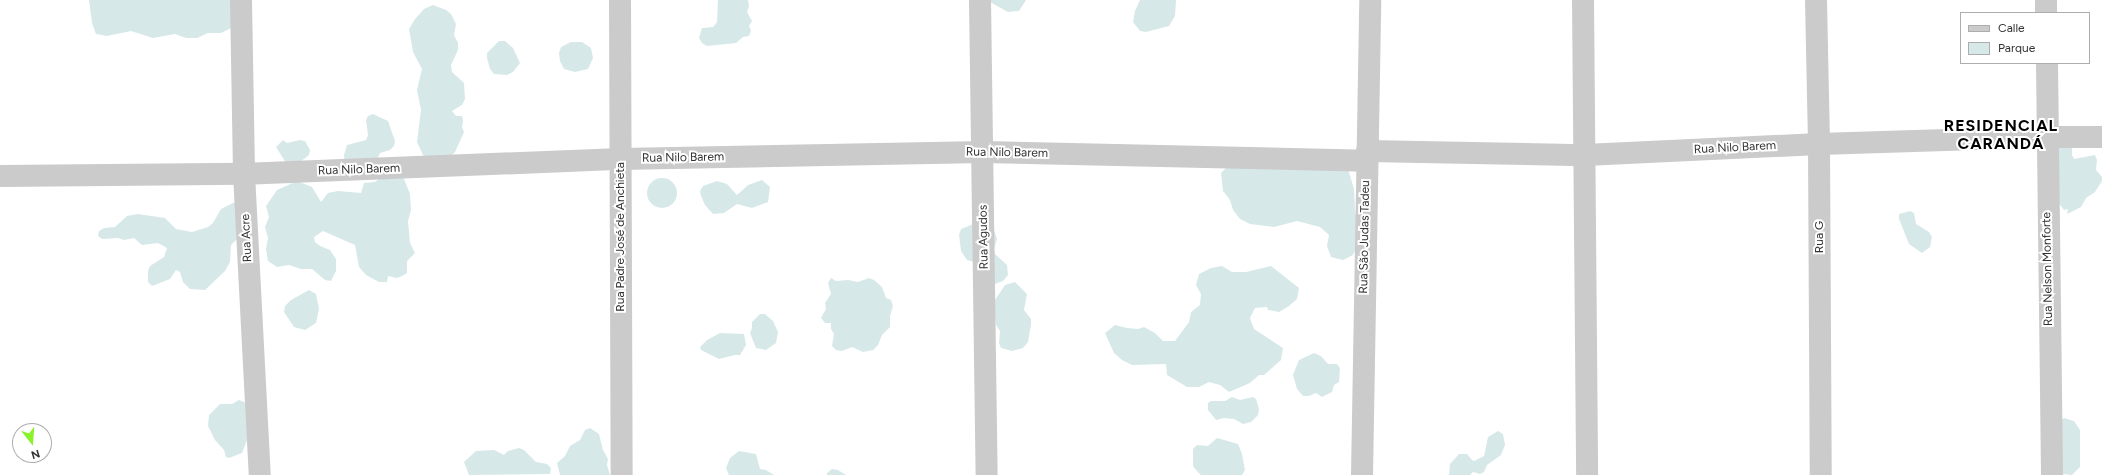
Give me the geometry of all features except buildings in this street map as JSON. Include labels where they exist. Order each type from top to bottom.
[{"type":"street","name":"Rua Acre","points":[[241,0],[244,174],[260,475]]},
{"type":"street","name":"Rua Padre José de Anchieta","points":[[620,0],[622,475]]},
{"type":"street","name":"Rua Agudos","points":[[980,0],[988,475]]},
{"type":"street","name":"Rua São Judas Tadeu","points":[[1362,475],[1370,0]]},
{"type":"street","points":[[1583,0],[1587,475]]},
{"type":"street","name":"Rua G","points":[[1816,0],[1819,144],[1821,475]]},
{"type":"street","points":[[2046,0],[2046,12]]},
{"type":"street","name":"Rua Nelson Monforte","points":[[2047,64],[2048,137],[2046,165],[2052,475]]},
{"type":"street","name":"Rua Nilo Barem","points":[[0,176],[244,174],[621,159],[983,152],[1367,156],[1585,155],[1819,144],[2048,137],[2102,137]]},
{"type":"green space","points":[[89,0],[239,0],[231,28],[221,33],[208,33],[197,38],[186,38],[175,34],[153,38],[131,31],[107,36],[96,34],[92,23]]},
{"type":"green space","points":[[718,0],[748,0],[749,6],[747,12],[752,21],[749,26],[751,31],[749,36],[743,37],[736,43],[707,46],[702,43],[699,38],[702,28],[713,27],[717,22]]},
{"type":"green space","points":[[989,0],[1026,0],[1019,11],[1008,12]]},
{"type":"green space","points":[[1140,0],[1176,0],[1175,16],[1169,26],[1146,32],[1140,31],[1133,22],[1135,11]]},
{"type":"green space","points":[[433,5],[446,10],[451,14],[456,24],[454,35],[458,43],[458,50],[451,65],[452,72],[464,83],[465,99],[462,105],[452,111],[456,116],[462,116],[462,127],[464,132],[455,152],[451,156],[428,158],[423,155],[417,142],[421,110],[417,90],[422,69],[413,52],[409,29],[424,9]]},
{"type":"green space","points":[[499,41],[505,41],[513,48],[520,63],[513,72],[507,75],[494,74],[490,69],[487,58],[487,53]]},
{"type":"green space","points":[[571,42],[582,42],[591,48],[593,58],[588,69],[575,72],[564,69],[560,61],[559,53],[561,47]]},
{"type":"green space","points":[[373,114],[388,121],[395,141],[394,146],[390,150],[380,153],[376,162],[345,165],[344,155],[347,145],[366,140],[368,135],[366,120],[368,116]]},
{"type":"green space","points":[[283,140],[287,143],[300,140],[305,141],[310,150],[309,155],[300,162],[286,163],[276,147]]},
{"type":"green space","points":[[2072,144],[2072,155],[2074,159],[2095,155],[2097,160],[2096,170],[2102,177],[2102,181],[2095,192],[2086,198],[2081,207],[2067,214],[2068,209],[2064,210],[2058,202],[2050,147]]},
{"type":"green space","points":[[1229,165],[1348,169],[1354,189],[1355,212],[1361,234],[1353,255],[1343,260],[1331,257],[1327,246],[1329,235],[1320,227],[1297,221],[1274,227],[1250,224],[1240,219],[1233,210],[1230,200],[1223,191],[1221,173]]},
{"type":"green space","points":[[394,174],[404,179],[410,194],[411,210],[408,221],[410,243],[415,253],[407,261],[407,273],[397,278],[388,276],[387,282],[379,282],[366,275],[359,267],[355,245],[323,231],[314,237],[315,242],[330,250],[336,259],[336,271],[331,281],[325,280],[312,269],[301,269],[289,265],[277,267],[268,261],[266,249],[268,238],[265,227],[269,217],[266,206],[277,190],[297,181],[312,187],[321,202],[328,193],[338,191],[361,193],[364,183],[375,182],[384,175]]},
{"type":"green space","points":[[662,178],[673,182],[677,193],[673,204],[662,208],[651,204],[647,193],[651,182]]},
{"type":"green space","points":[[762,180],[770,187],[768,202],[752,208],[737,204],[724,213],[713,214],[705,205],[701,196],[700,191],[703,186],[717,181],[727,184],[737,195],[748,185]]},
{"type":"green space","points":[[235,202],[246,230],[231,245],[230,262],[225,271],[205,290],[190,289],[183,282],[180,272],[176,270],[170,279],[152,286],[148,282],[148,271],[150,266],[164,257],[167,248],[158,243],[142,245],[134,238],[124,240],[118,238],[102,239],[98,236],[99,231],[104,228],[115,227],[127,216],[138,214],[165,218],[176,229],[192,232],[208,227],[213,223],[221,209]]},
{"type":"green space","points":[[1910,211],[1914,213],[1916,224],[1929,232],[1932,237],[1930,247],[1922,253],[1909,244],[1899,219],[1899,214]]},
{"type":"green space","points":[[981,221],[993,227],[997,239],[994,249],[995,254],[1007,265],[1008,275],[1003,281],[995,284],[978,263],[967,260],[961,251],[959,235],[961,229]]},
{"type":"green space","points":[[1222,266],[1232,272],[1246,272],[1271,266],[1299,288],[1297,299],[1289,306],[1279,312],[1268,310],[1267,307],[1255,308],[1250,318],[1254,329],[1283,348],[1281,360],[1264,375],[1259,375],[1250,383],[1229,392],[1220,385],[1209,382],[1199,387],[1187,387],[1167,375],[1166,364],[1132,365],[1122,360],[1114,353],[1105,333],[1115,325],[1138,329],[1144,327],[1155,333],[1163,341],[1175,341],[1189,322],[1191,312],[1200,305],[1201,294],[1196,285],[1199,274],[1211,268]]},
{"type":"green space","points":[[831,278],[836,281],[848,280],[858,282],[869,278],[874,280],[882,287],[886,298],[891,300],[893,306],[890,316],[890,327],[882,335],[878,345],[873,350],[863,352],[852,347],[842,351],[836,350],[832,346],[834,334],[831,329],[831,323],[825,323],[821,318],[826,309],[825,303],[831,294],[828,283]]},
{"type":"green space","points":[[1015,282],[1027,294],[1024,310],[1031,319],[1031,325],[1028,342],[1023,348],[1012,351],[1001,348],[999,343],[1000,331],[996,325],[994,305],[995,300],[1005,285]]},
{"type":"green space","points":[[309,290],[316,294],[319,309],[316,323],[305,330],[294,327],[284,312],[285,306],[291,300]]},
{"type":"green space","points":[[760,314],[765,314],[773,321],[778,332],[776,343],[766,350],[756,348],[750,333],[752,322]]},
{"type":"green space","points":[[720,333],[744,334],[746,345],[740,355],[719,359],[701,350],[700,347],[707,340]]},
{"type":"green space","points":[[1314,353],[1321,356],[1328,364],[1337,364],[1340,368],[1339,382],[1334,385],[1332,392],[1322,397],[1316,393],[1309,396],[1303,396],[1297,389],[1293,375],[1299,360]]},
{"type":"green space","points":[[1232,397],[1240,400],[1253,397],[1256,399],[1259,409],[1258,415],[1251,422],[1243,424],[1234,419],[1224,418],[1216,420],[1208,410],[1208,403],[1211,401],[1225,401]]},
{"type":"green space","points":[[239,400],[244,402],[252,409],[253,431],[247,440],[242,453],[229,458],[226,457],[224,450],[215,440],[208,426],[209,415],[220,404],[232,404]]},
{"type":"green space","points":[[2064,418],[2074,421],[2080,430],[2080,467],[2072,475],[2062,474],[2059,422]]},
{"type":"green space","points":[[590,428],[599,434],[603,450],[608,459],[607,465],[610,475],[560,475],[557,463],[565,456],[570,446],[580,440],[585,430]]},
{"type":"green space","points":[[1498,431],[1503,434],[1505,445],[1501,455],[1487,465],[1484,472],[1480,474],[1473,472],[1470,475],[1449,475],[1450,464],[1459,454],[1467,454],[1474,461],[1484,456],[1488,437]]},
{"type":"green space","points":[[1217,438],[1238,444],[1242,454],[1245,470],[1242,475],[1201,475],[1193,466],[1193,449],[1197,445],[1208,446]]},
{"type":"green space","points":[[519,448],[524,450],[536,462],[547,464],[551,468],[550,474],[469,475],[464,462],[476,451],[494,450],[504,455],[508,451]]},
{"type":"green space","points":[[739,451],[756,454],[760,469],[766,470],[774,475],[729,475],[726,468],[730,458]]},
{"type":"green space","points":[[832,469],[838,470],[846,475],[827,475],[827,473]]},
{"type":"district","name":"RESIDENCIAL CARANDÁ","points":[[2001,135]]}]
